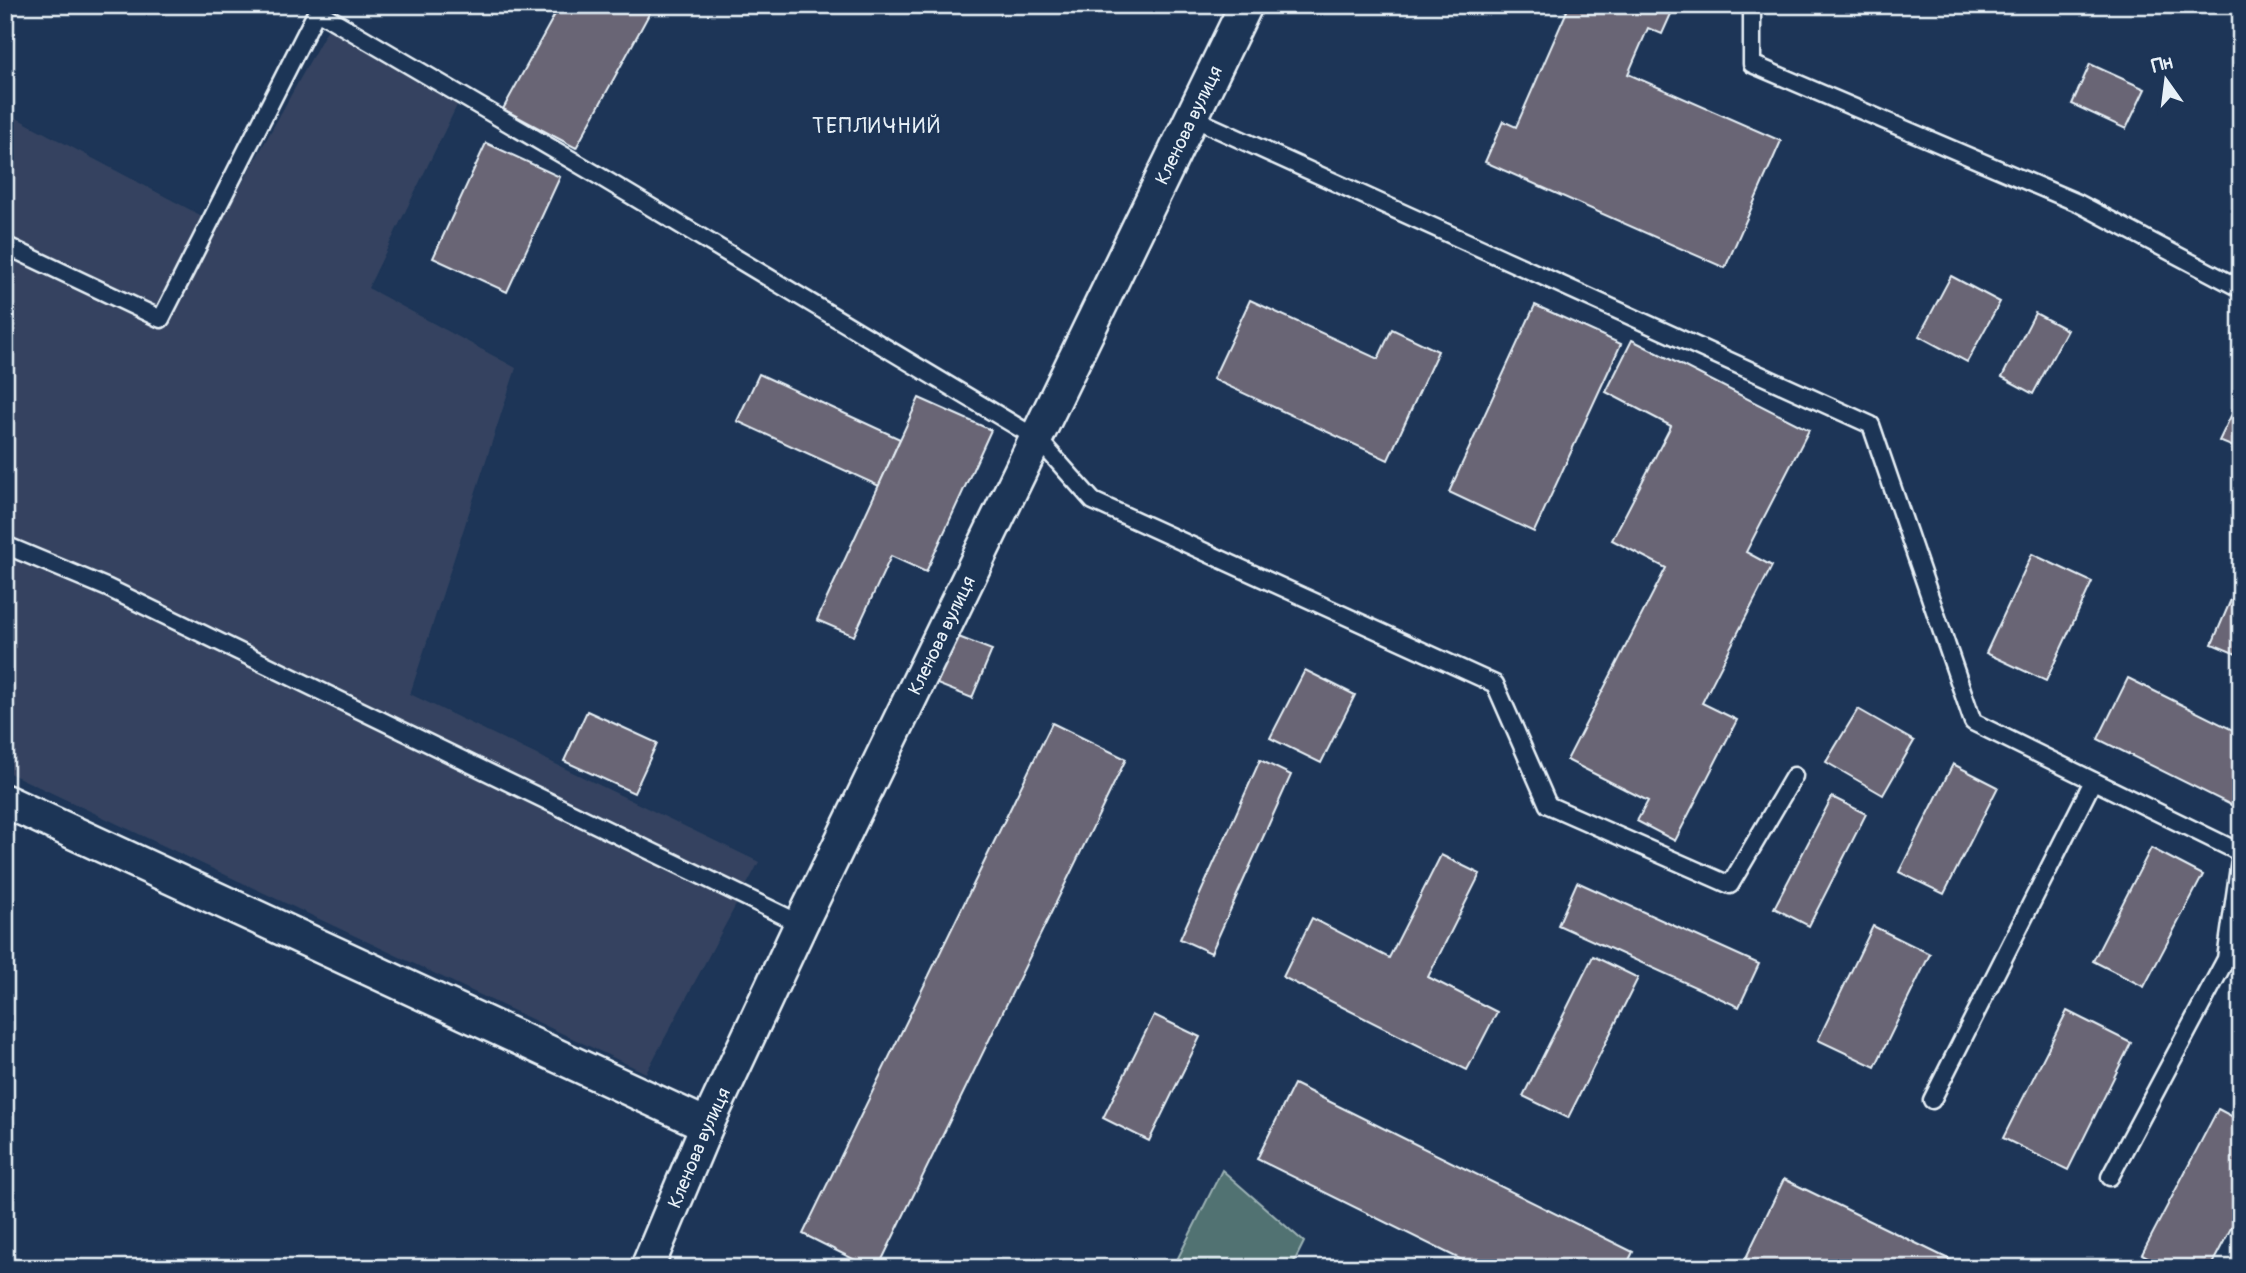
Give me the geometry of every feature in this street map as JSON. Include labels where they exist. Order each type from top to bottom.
[{"type":"street","name":"Кленова вулиця","points":[[647,1267],[707,1125],[801,924],[1247,5]]},
{"type":"street","points":[[5,801],[707,1125]]},
{"type":"lane","points":[[1752,5],[1752,64],[2078,202],[2241,289]]},
{"type":"lane","points":[[5,245],[161,319],[317,11],[611,183],[1038,439],[1093,501],[1495,684],[1548,805],[1730,884],[1794,776]]},
{"type":"lane","points":[[1193,118],[1871,425],[1973,722],[2241,853],[2226,959],[2110,1177]]},
{"type":"lane","points":[[5,545],[108,588],[801,924]]},
{"type":"lane","points":[[1932,1100],[2093,781]]},
{"type":"shaded area","points":[[331,23],[464,91],[368,288],[516,368],[410,694],[759,862],[646,1073],[5,771],[5,112],[219,225]]},
{"type":"green space","points":[[1222,1170],[1304,1242],[1291,1268],[1173,1268]]},
{"type":"building","points":[[560,5],[654,5],[576,148],[503,109]]},
{"type":"building","points":[[1555,5],[1675,5],[1662,34],[1648,28],[1628,74],[1781,141],[1725,268],[1485,162],[1503,121],[1516,127],[1567,11]]},
{"type":"building","points":[[2090,64],[2145,89],[2126,129],[2072,104]]},
{"type":"building","points":[[486,143],[560,177],[507,292],[433,258]]},
{"type":"building","points":[[1951,276],[2000,302],[1967,362],[1919,336]]},
{"type":"building","points":[[1250,300],[1378,359],[1392,329],[1438,351],[1388,460],[1213,379]]},
{"type":"building","points":[[1535,305],[1621,344],[1534,532],[1449,492]]},
{"type":"building","points":[[2035,313],[2067,330],[2033,394],[2002,377]]},
{"type":"building","points":[[1632,340],[1809,430],[1746,552],[1772,566],[1702,703],[1737,720],[1675,841],[1637,821],[1648,801],[1567,760],[1666,568],[1612,540],[1671,426],[1606,392]]},
{"type":"building","points":[[759,374],[900,439],[879,486],[737,421]]},
{"type":"building","points":[[2241,395],[2241,450],[2219,441]]},
{"type":"building","points":[[919,398],[991,430],[926,572],[891,556],[854,636],[817,620]]},
{"type":"building","points":[[2032,554],[2092,582],[2046,681],[1986,653]]},
{"type":"building","points":[[2232,597],[2241,601],[2241,656],[2212,644]]},
{"type":"building","points":[[956,636],[992,650],[972,698],[937,684]]},
{"type":"building","points":[[1305,670],[1355,695],[1321,763],[1270,738]]},
{"type":"building","points":[[2128,678],[2241,734],[2241,791],[2233,806],[2098,739]]},
{"type":"building","points":[[1858,709],[1914,741],[1883,795],[1826,762]]},
{"type":"building","points":[[587,711],[657,743],[634,793],[564,761]]},
{"type":"building","points":[[1052,723],[1126,759],[878,1268],[871,1268],[803,1234]]},
{"type":"building","points":[[1260,760],[1291,775],[1211,953],[1180,939]]},
{"type":"building","points":[[1953,764],[1998,787],[1944,894],[1899,872]]},
{"type":"building","points":[[1832,797],[1866,814],[1809,926],[1774,908]]},
{"type":"building","points":[[2151,848],[2203,875],[2144,987],[2093,961]]},
{"type":"building","points":[[1441,855],[1480,874],[1428,977],[1497,1012],[1467,1070],[1283,977],[1312,918],[1389,958]]},
{"type":"building","points":[[1577,882],[1759,964],[1739,1007],[1558,925]]},
{"type":"building","points":[[1873,926],[1930,954],[1875,1067],[1818,1040]]},
{"type":"building","points":[[1593,956],[1638,978],[1568,1118],[1523,1096]]},
{"type":"building","points":[[2067,1011],[2131,1043],[2068,1170],[2003,1138]]},
{"type":"building","points":[[1154,1015],[1200,1037],[1149,1141],[1103,1118]]},
{"type":"building","points":[[1294,1084],[1633,1252],[1625,1268],[1478,1268],[1257,1159]]},
{"type":"building","points":[[2218,1109],[2241,1121],[2241,1209],[2210,1268],[2168,1268],[2142,1254]]},
{"type":"building","points":[[1784,1179],[1967,1268],[1741,1268]]},
{"type":"district","name":"ТЕПЛИЧНИЙ","points":[[877,126]]}]
